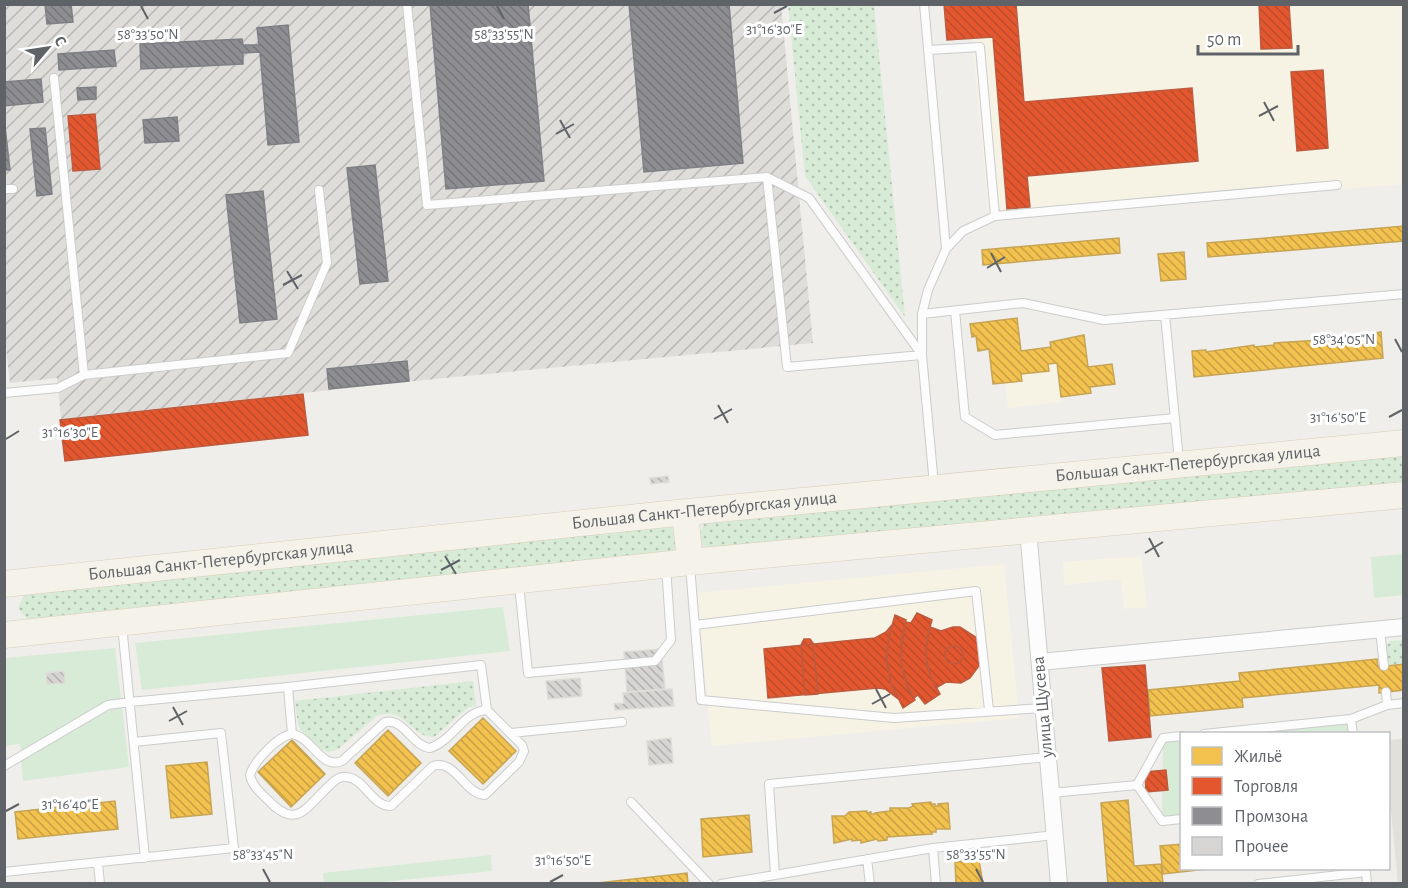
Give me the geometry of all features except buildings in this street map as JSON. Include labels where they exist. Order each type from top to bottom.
[{"type":"main road","name":"Большая Санкт-Петербургская улица","points":[[4,584],[685,513],[1404,443]]},
{"type":"main road","points":[[4,635],[678,564],[1404,495]]},
{"type":"main road","points":[[678,564],[685,513]]},
{"type":"street","name":"улица Щусева","points":[[1028,530],[1059,884]]},
{"type":"street","points":[[1040,662],[1404,627]]},
{"type":"lane","points":[[407,4],[427,206],[767,177],[809,198],[922,355]]},
{"type":"lane","points":[[924,4],[946,249]]},
{"type":"lane","points":[[928,50],[980,47],[995,216]]},
{"type":"lane","points":[[54,78],[84,375]]},
{"type":"lane","points":[[767,177],[787,367],[922,355]]},
{"type":"lane","points":[[935,488],[922,355],[922,314],[928,290],[946,249],[963,231],[995,216],[1337,185]]},
{"type":"lane","points":[[4,393],[58,388],[84,375],[288,353],[327,263],[319,190]]},
{"type":"lane","points":[[922,314],[1023,303],[1104,320],[1404,294]]},
{"type":"lane","points":[[955,311],[965,417],[995,435],[1175,418]]},
{"type":"lane","points":[[1165,315],[1180,465]]},
{"type":"lane","points":[[519,581],[528,673],[655,661],[671,640],[678,564]]},
{"type":"lane","points":[[678,564],[695,625],[701,700],[894,718],[1043,708]]},
{"type":"lane","points":[[695,625],[976,591],[989,710]]},
{"type":"lane","points":[[122,624],[145,858]]},
{"type":"lane","points":[[1380,630],[1384,666]]},
{"type":"lane","points":[[4,766],[108,705],[481,665],[487,710],[522,745],[523,755],[519,762],[485,795],[475,792],[448,767],[433,766],[391,806],[381,804],[354,779],[344,777],[334,782],[299,814],[290,816],[283,814],[254,786],[250,775],[256,762],[281,738],[292,734],[302,737],[325,760],[338,763],[385,722],[397,723],[418,744],[430,748],[444,742],[474,712],[487,710]]},
{"type":"lane","points":[[288,687],[292,734]]},
{"type":"lane","points":[[1386,692],[1388,705]]},
{"type":"lane","points":[[1224,732],[1351,719],[1388,705],[1404,703]]},
{"type":"lane","points":[[1351,719],[1353,732]]},
{"type":"lane","points":[[511,733],[622,722]]},
{"type":"lane","points":[[4,872],[234,848],[221,733],[134,742]]},
{"type":"lane","points":[[1137,785],[1163,738],[1180,736]]},
{"type":"lane","points":[[775,875],[769,784],[1048,758]]},
{"type":"lane","points":[[1051,793],[1137,785]]},
{"type":"lane","points":[[1137,785],[1162,821],[1180,819]]},
{"type":"lane","points":[[632,802],[709,884]]},
{"type":"lane","points":[[722,883],[933,848],[1055,835]]},
{"type":"lane","points":[[933,848],[936,884]]},
{"type":"lane","points":[[867,859],[870,884]]},
{"type":"lane","points":[[98,862],[100,884]]},
{"type":"lane","points":[[1258,884],[1365,870],[1367,884]]},
{"type":"shaded area","points":[[4,5],[781,5],[813,343],[424,380],[61,419],[57,378],[10,383],[4,330]]},
{"type":"shaded area","points":[[969,5],[1403,5],[1403,184],[989,220]]},
{"type":"shaded area","points":[[1057,363],[1062,402],[1008,408],[1005,383],[1021,381],[1021,374],[1049,371],[1048,364]]},
{"type":"shaded area","points":[[1141,556],[1147,607],[1124,609],[1121,579],[1064,585],[1063,562]]},
{"type":"shaded area","points":[[1004,564],[1019,718],[712,746],[697,593]]},
{"type":"shaded area","points":[[1403,739],[1404,883],[1398,884],[1390,800],[1390,740]]},
{"type":"green space","points":[[788,5],[874,5],[905,317],[805,176]]},
{"type":"green space","points":[[1403,450],[1403,489],[707,554],[698,537],[706,519]]},
{"type":"green space","points":[[670,523],[680,541],[674,560],[33,626],[18,608],[28,587]]},
{"type":"green space","points":[[1403,554],[1403,595],[1374,598],[1371,557]]},
{"type":"green space","points":[[503,607],[510,651],[142,690],[135,643]]},
{"type":"green space","points":[[1403,640],[1403,663],[1384,666],[1383,649],[1390,641]]},
{"type":"green space","points":[[115,648],[129,767],[23,781],[20,744],[5,746],[4,658]]},
{"type":"green space","points":[[473,681],[476,705],[466,709],[434,737],[419,733],[402,719],[387,714],[377,716],[337,750],[328,752],[321,749],[298,725],[295,701]]},
{"type":"green space","points":[[1351,719],[1353,732],[1224,732]]},
{"type":"green space","points":[[1180,736],[1180,819],[1162,821],[1163,738]]},
{"type":"green space","points":[[491,855],[492,871],[372,883],[324,883],[323,873]]}]
